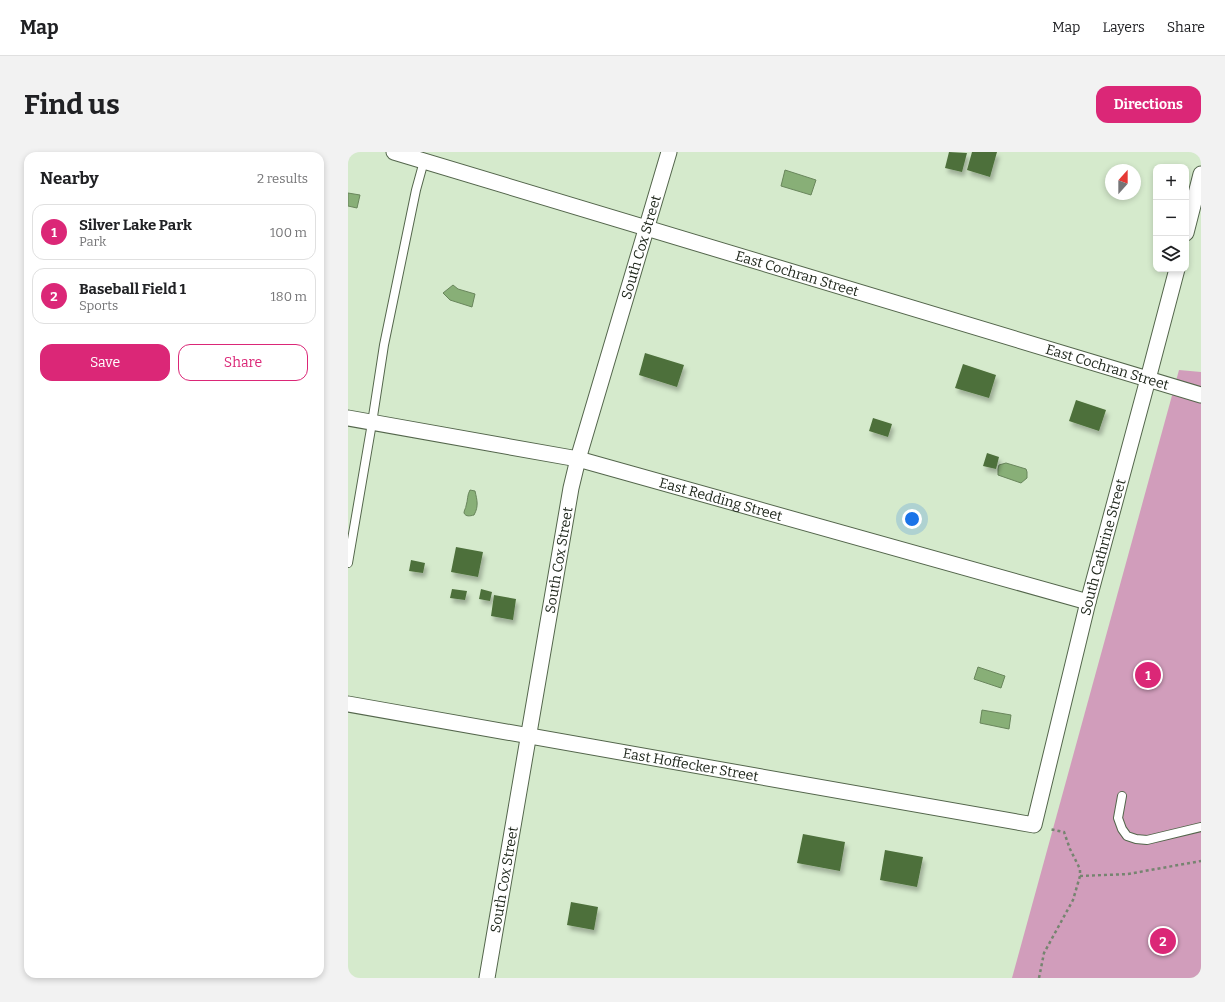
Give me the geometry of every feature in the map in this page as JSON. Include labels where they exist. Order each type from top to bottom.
[{"type":"street","name":"East Cochran Street","points":[[394,152],[1201,395]]},
{"type":"street","name":"South Cox Street","points":[[487,978],[570,496],[578,459],[669,152]]},
{"type":"street","points":[[1189,221],[1201,174]]},
{"type":"street","name":"South Cathrine Street","points":[[1034,825],[1088,602],[1176,272]]},
{"type":"street","name":"East Redding Street","points":[[348,418],[578,459],[1088,602]]},
{"type":"street","name":"East Hoffecker Street","points":[[348,704],[1034,825]]},
{"type":"lane","points":[[348,563],[384,345],[416,190],[424,161]]},
{"type":"lane","points":[[1122,796],[1118,818],[1122,829],[1127,836],[1136,840],[1146,840],[1201,827]]},
{"type":"path","points":[[1038,978],[1044,953],[1073,900],[1080,876],[1080,869],[1070,849],[1064,832]]},
{"type":"path","points":[[1080,876],[1128,874],[1201,861]]},
{"type":"shaded area","points":[[785,170],[816,180],[811,195],[781,186]]},
{"type":"shaded area","points":[[348,193],[360,195],[357,208],[348,206]]},
{"type":"shaded area","points":[[453,285],[458,289],[475,294],[472,307],[450,300],[443,293]]},
{"type":"shaded area","points":[[1179,370],[1201,372],[1201,978],[1012,978]]},
{"type":"shaded area","points":[[1006,463],[1026,469],[1027,478],[1021,483],[998,475],[999,465]]},
{"type":"shaded area","points":[[470,490],[475,491],[477,506],[474,515],[468,516],[464,513]]},
{"type":"shaded area","points":[[978,667],[1005,676],[1001,688],[974,679]]},
{"type":"shaded area","points":[[982,710],[1011,715],[1009,729],[980,723]]},
{"type":"building","points":[[949,152],[967,153],[962,172],[945,168]]},
{"type":"building","points":[[972,152],[997,152],[990,177],[967,170]]},
{"type":"building","points":[[645,353],[684,365],[677,387],[639,375]]},
{"type":"building","points":[[963,364],[996,375],[989,398],[955,388]]},
{"type":"building","points":[[1076,400],[1106,410],[1099,431],[1069,421]]},
{"type":"building","points":[[873,418],[892,424],[888,437],[869,431]]},
{"type":"building","points":[[987,453],[999,457],[996,469],[983,466]]},
{"type":"building","points":[[456,547],[483,552],[478,577],[451,572]]},
{"type":"building","points":[[411,560],[425,563],[423,573],[409,571]]},
{"type":"building","points":[[452,589],[467,591],[465,600],[450,598]]},
{"type":"building","points":[[481,589],[492,592],[490,601],[479,599]]},
{"type":"building","points":[[494,595],[516,599],[513,620],[491,616]]},
{"type":"building","points":[[803,834],[845,842],[840,871],[797,863]]},
{"type":"building","points":[[885,850],[923,857],[917,887],[880,880]]},
{"type":"building","points":[[571,902],[598,907],[594,930],[567,925]]},
{"type":"place","name":"Silver Lake Park","points":[[1148,675]]},
{"type":"place","name":"Baseball Field 1","points":[[1163,941]]}]
